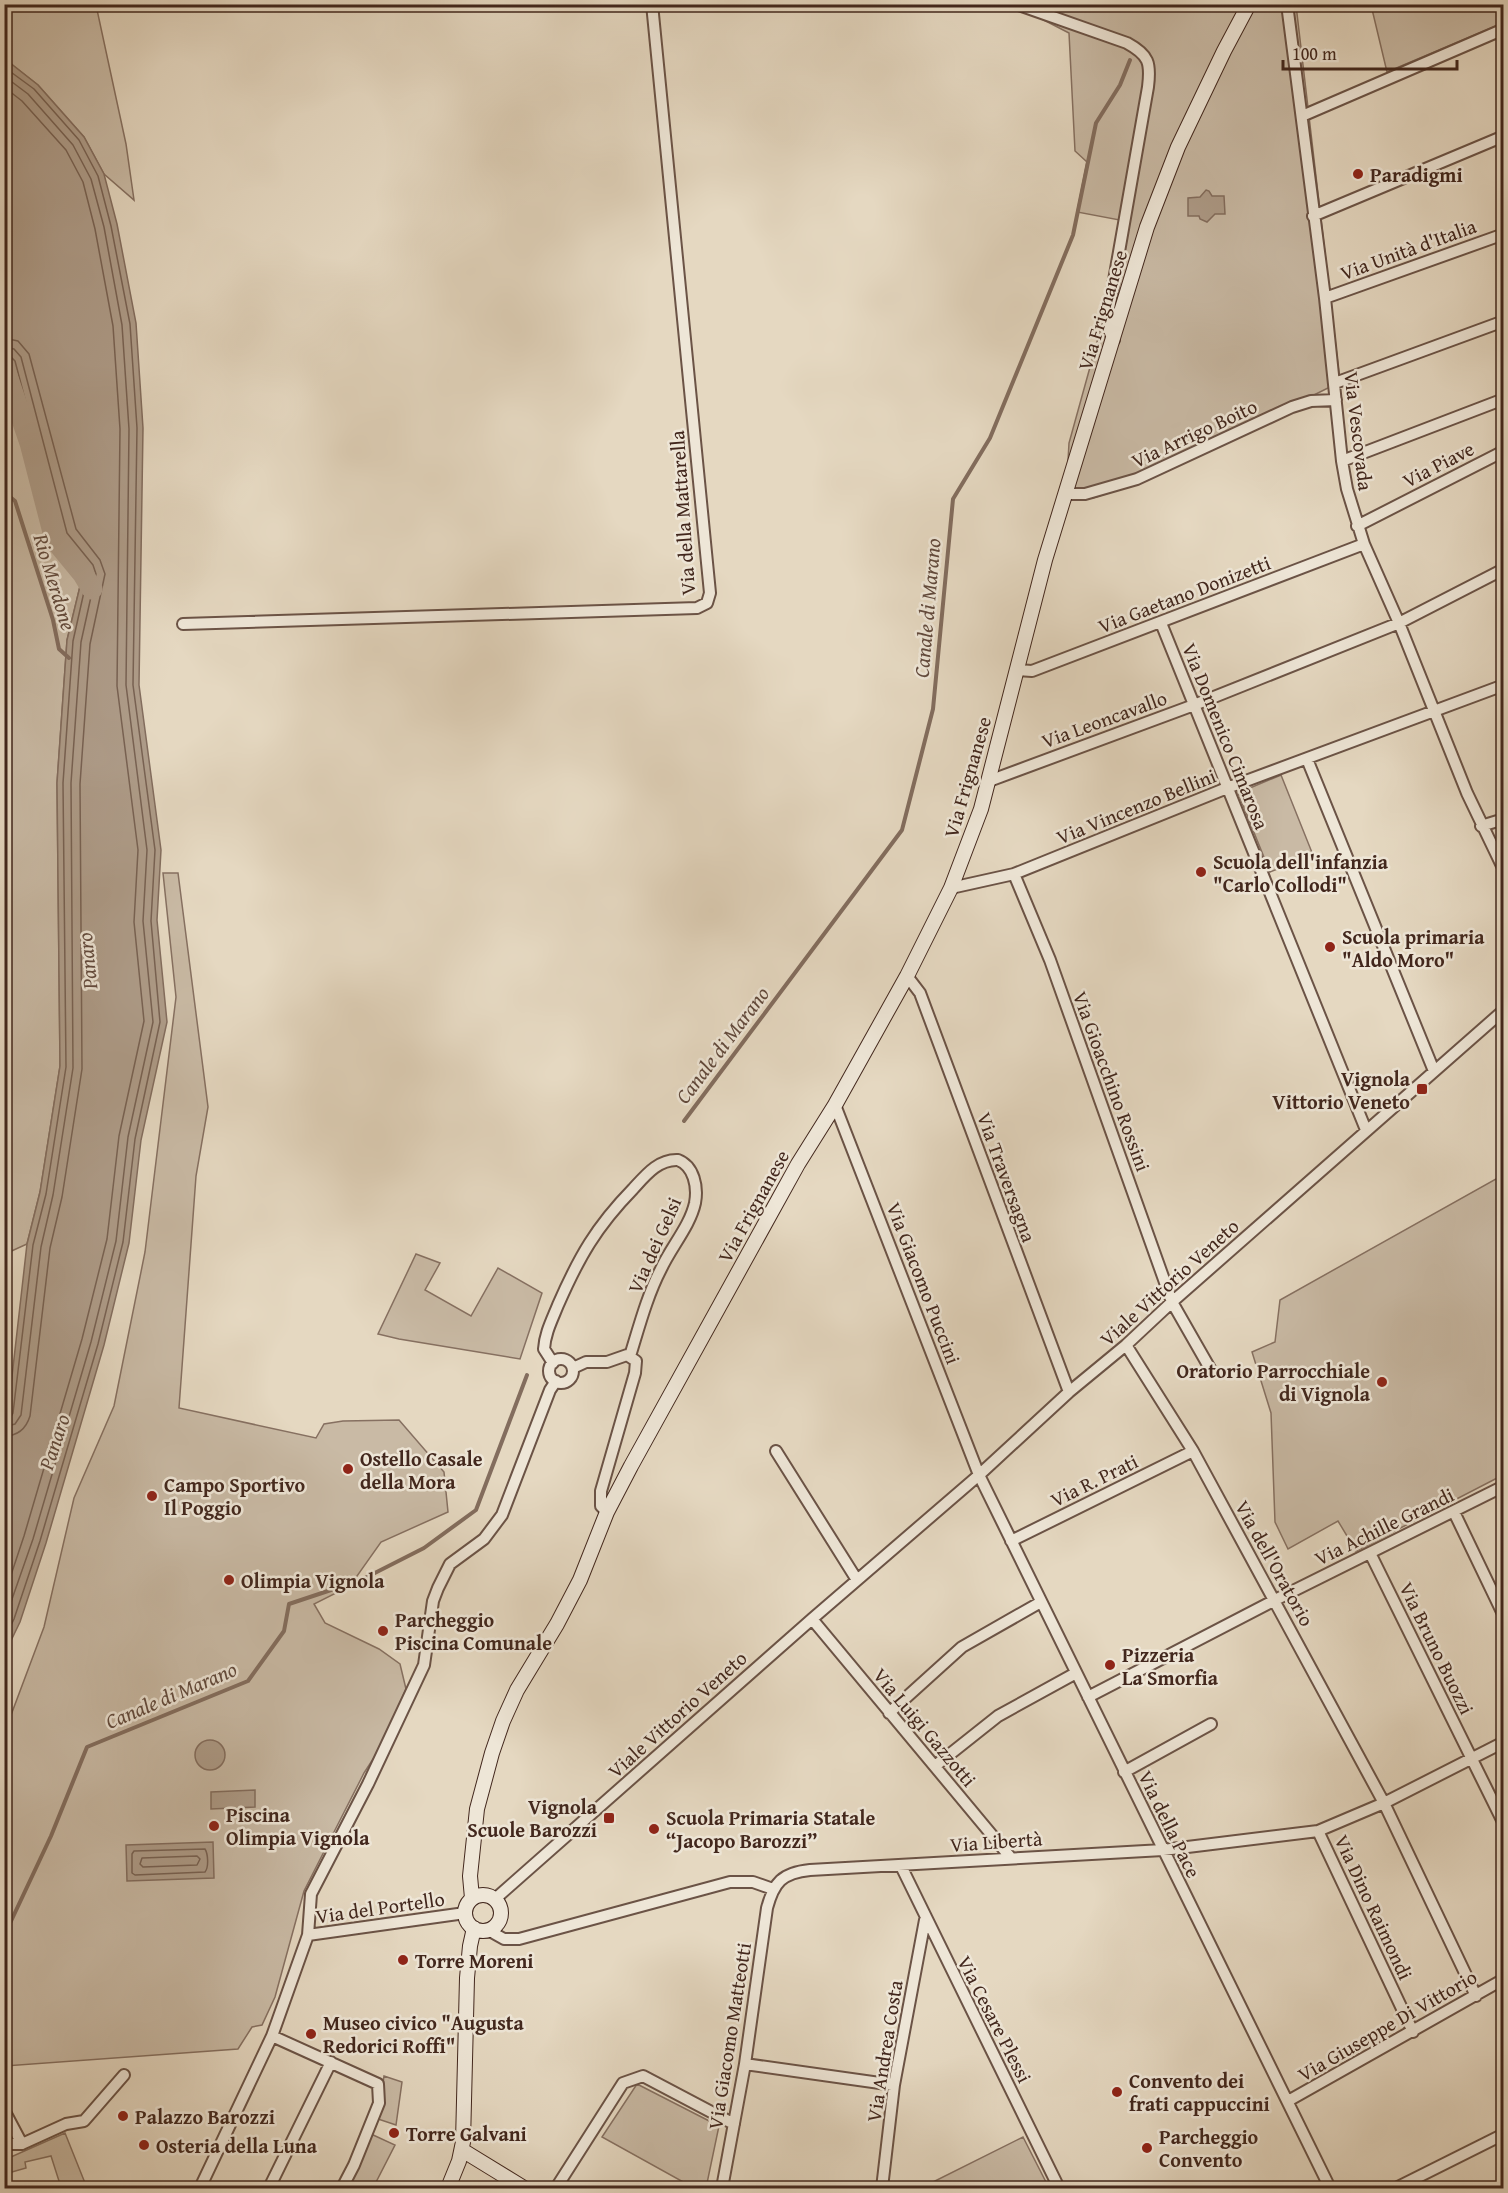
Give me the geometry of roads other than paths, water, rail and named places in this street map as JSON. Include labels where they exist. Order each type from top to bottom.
[{"type":"main road","name":"Via Frignanese","points":[[472,1898],[470,1876],[474,1829],[483,1783],[492,1753],[517,1690],[557,1624],[580,1580],[607,1512],[798,1164],[835,1105],[907,976],[951,888],[981,808],[1045,560],[1147,227],[1163,183],[1203,94],[1249,4]]},
{"type":"main road","points":[[484,1894],[495,1899],[500,1907],[501,1916],[496,1925],[488,1930],[474,1928],[467,1922],[465,1913],[468,1902],[472,1898],[484,1894]]},
{"type":"main road","points":[[448,2188],[456,2173],[462,2150],[467,1978],[474,1928]]},
{"type":"main road","points":[[462,2150],[524,2188]]},
{"type":"street","name":"Via della Mattarella","points":[[183,624],[697,608],[707,603],[710,593],[652,4]]},
{"type":"street","points":[[1016,4],[1127,43],[1141,52],[1149,65],[1148,87],[1108,313],[1108,327],[1114,340]]},
{"type":"street","name":"Via Vescovada","points":[[1287,4],[1325,298],[1342,461],[1357,526],[1481,826],[1503,870]]},
{"type":"street","points":[[1302,116],[1503,29]]},
{"type":"street","points":[[1313,216],[1503,136]]},
{"type":"street","name":"Via Unità d'Italia","points":[[1325,298],[1503,234]]},
{"type":"street","points":[[1335,383],[1503,321]]},
{"type":"street","points":[[1342,461],[1503,399]]},
{"type":"street","name":"Via Arrigo Boito","points":[[1065,494],[1085,494],[1137,480],[1292,407],[1311,401],[1336,400]]},
{"type":"street","name":"Via Piave","points":[[1357,526],[1503,451]]},
{"type":"street","name":"Via Gaetano Donizetti","points":[[1017,670],[1032,671],[1364,544]]},
{"type":"street","name":"Via Leoncavallo","points":[[989,781],[1194,705],[1399,623],[1503,569]]},
{"type":"street","name":"Via Domenico Cimarosa","points":[[1161,623],[1366,1130]]},
{"type":"street","name":"Via Vincenzo Bellini","points":[[951,888],[1014,874],[1227,788],[1503,685]]},
{"type":"street","points":[[1307,759],[1434,1071]]},
{"type":"street","points":[[1481,826],[1503,819]]},
{"type":"street","name":"Via Gioacchino Rossini","points":[[1014,874],[1050,960],[1172,1302],[1212,1372]]},
{"type":"street","name":"Via Traversagna","points":[[907,976],[920,993],[1068,1392]]},
{"type":"street","name":"Viale Vittorio Veneto","points":[[495,1899],[979,1475],[1068,1392],[1126,1345],[1503,1010]]},
{"type":"street","name":"Via Giacomo Puccini","points":[[835,1105],[979,1475]]},
{"type":"street","name":"Via dei Gelsi","points":[[553,1363],[544,1349],[547,1332],[570,1278],[585,1250],[607,1216],[643,1179],[663,1162],[678,1160],[689,1167],[695,1185],[695,1202],[654,1284],[630,1356]]},
{"type":"street","name":"Via dell'Oratorio","points":[[1126,1345],[1193,1451],[1275,1600],[1384,1803],[1476,1996]]},
{"type":"street","points":[[573,1368],[586,1362],[607,1362],[630,1356],[636,1360],[637,1367],[599,1502],[607,1512]]},
{"type":"street","points":[[559,1359],[566,1360],[573,1368],[572,1375],[568,1380],[562,1382],[556,1381],[550,1373],[553,1363],[559,1359]]},
{"type":"street","name":"Via del Portello","points":[[465,1913],[308,1935],[311,1894],[368,1784],[424,1665],[433,1601],[443,1575],[450,1564],[484,1539],[498,1522],[508,1502],[550,1390],[556,1381]]},
{"type":"street","points":[[776,1451],[857,1580]]},
{"type":"street","name":"Via R. Prati","points":[[1011,1541],[1193,1451]]},
{"type":"street","name":"Via della Pace","points":[[979,1475],[1330,2188]]},
{"type":"street","name":"Via Achille Grandi","points":[[1088,1697],[1503,1486]]},
{"type":"street","points":[[1454,1512],[1503,1617]]},
{"type":"street","name":"Via Bruno Buozzi","points":[[1370,1553],[1503,1824]]},
{"type":"street","points":[[889,1713],[962,1647],[1041,1602]]},
{"type":"street","name":"Via Luigi Gazzotti","points":[[812,1619],[1011,1858]]},
{"type":"street","points":[[935,1766],[998,1716],[1076,1673]]},
{"type":"street","points":[[1124,1772],[1211,1725]]},
{"type":"street","name":"Via Libertà","points":[[773,1889],[785,1876],[800,1871],[1163,1850],[1260,1840],[1318,1831],[1384,1803],[1503,1742]]},
{"type":"street","name":"Via Dino Raimondi","points":[[1318,1831],[1413,2031]]},
{"type":"street","name":"Via Cesare Plessi","points":[[901,1866],[925,1919],[1059,2188]]},
{"type":"street","points":[[488,1930],[504,1939],[519,1939],[730,1882],[753,1882],[773,1889]]},
{"type":"street","name":"Via Giacomo Matteotti","points":[[722,2188],[745,2064],[767,1908],[773,1889]]},
{"type":"street","name":"Via Andrea Costa","points":[[882,2188],[894,2085],[925,1919]]},
{"type":"street","points":[[200,2188],[273,2036],[308,1935]]},
{"type":"street","name":"Via Giuseppe Di Vittorio","points":[[1288,2101],[1476,1996],[1503,1978]]},
{"type":"street","points":[[273,2036],[378,2084],[379,2103],[354,2165],[342,2188]]},
{"type":"street","points":[[269,2188],[331,2062]]},
{"type":"street","points":[[745,2064],[894,2085]]},
{"type":"street","points":[[4,2144],[22,2144],[66,2124],[84,2121],[124,2075]]},
{"type":"street","points":[[556,2188],[623,2083],[643,2076],[734,2124]]},
{"type":"street","points":[[4,2110],[22,2144]]},
{"type":"street","points":[[1396,2188],[1503,2134]]},
{"type":"water","points":[[5,59],[38,85],[84,137],[104,174],[117,224],[136,323],[143,428],[139,685],[161,850],[157,920],[167,1022],[141,1140],[129,1243],[104,1345],[46,1543],[20,1622],[5,1653],[5,1438],[27,1244],[40,1192],[60,1066],[57,783],[67,640],[83,574],[55,540],[9,363],[5,357]]},
{"type":"water","points":[[1206,190],[1212,196],[1224,196],[1225,214],[1215,214],[1207,222],[1199,216],[1188,216],[1188,198],[1200,197]]},
{"type":"water","points":[[210,1740],[221,1744],[225,1755],[221,1766],[210,1770],[199,1766],[195,1755],[199,1744]]},
{"type":"water","points":[[255,1790],[255,1807],[211,1809],[211,1792]]},
{"type":"water","points":[[213,1842],[214,1878],[127,1881],[126,1845]]},
{"type":"waterway","name":"Canale di Marano","points":[[684,1121],[902,830],[933,709],[953,499],[990,438],[1073,235],[1096,123],[1120,85],[1130,60]]},
{"type":"waterway","name":"Panaro","points":[[4,367],[30,443],[55,540],[83,574],[92,589]]},
{"type":"waterway","name":"Rio Merdone","points":[[4,492],[15,501],[53,620],[59,649],[69,658]]},
{"type":"waterway","name":"Canale di Marano","points":[[4,1936],[51,1836],[87,1747],[248,1681],[284,1631],[289,1604],[361,1580],[424,1548],[476,1510],[527,1375]]},
{"type":"place","name":"Paradigmi","points":[[1358,174]]},
{"type":"place","name":"Scuola dell'infanzia \"Carlo Collodi\"","points":[[1201,872]]},
{"type":"place","name":"Scuola primaria \"Aldo Moro\"","points":[[1330,947]]},
{"type":"place","name":"Vignola Vittorio Veneto","points":[[1422,1089]]},
{"type":"place","name":"Oratorio Parrocchiale di Vignola","points":[[1382,1382]]},
{"type":"place","name":"Ostello Casale della Mora","points":[[348,1469]]},
{"type":"place","name":"Campo Sportivo Il Poggio","points":[[152,1496]]},
{"type":"place","name":"Olimpia Vignola","points":[[229,1580]]},
{"type":"place","name":"Parcheggio Piscina Comunale","points":[[383,1631]]},
{"type":"place","name":"Pizzeria La Smorfia","points":[[1110,1665]]},
{"type":"place","name":"Vignola Scuole Barozzi","points":[[609,1818]]},
{"type":"place","name":"Piscina Olimpia Vignola","points":[[214,1826]]},
{"type":"place","name":"Scuola Primaria Statale “Jacopo Barozzi”","points":[[654,1829]]},
{"type":"place","name":"Torre Moreni","points":[[403,1960]]},
{"type":"place","name":"Museo civico \"Augusta Redorici Roffi\"","points":[[311,2034]]},
{"type":"place","name":"Convento dei frati cappuccini","points":[[1117,2092]]},
{"type":"place","name":"Palazzo Barozzi","points":[[123,2116]]},
{"type":"place","name":"Torre Galvani","points":[[394,2133]]},
{"type":"place","name":"Osteria della Luna","points":[[144,2145]]},
{"type":"place","name":"Parcheggio Convento","points":[[1147,2148]]}]
